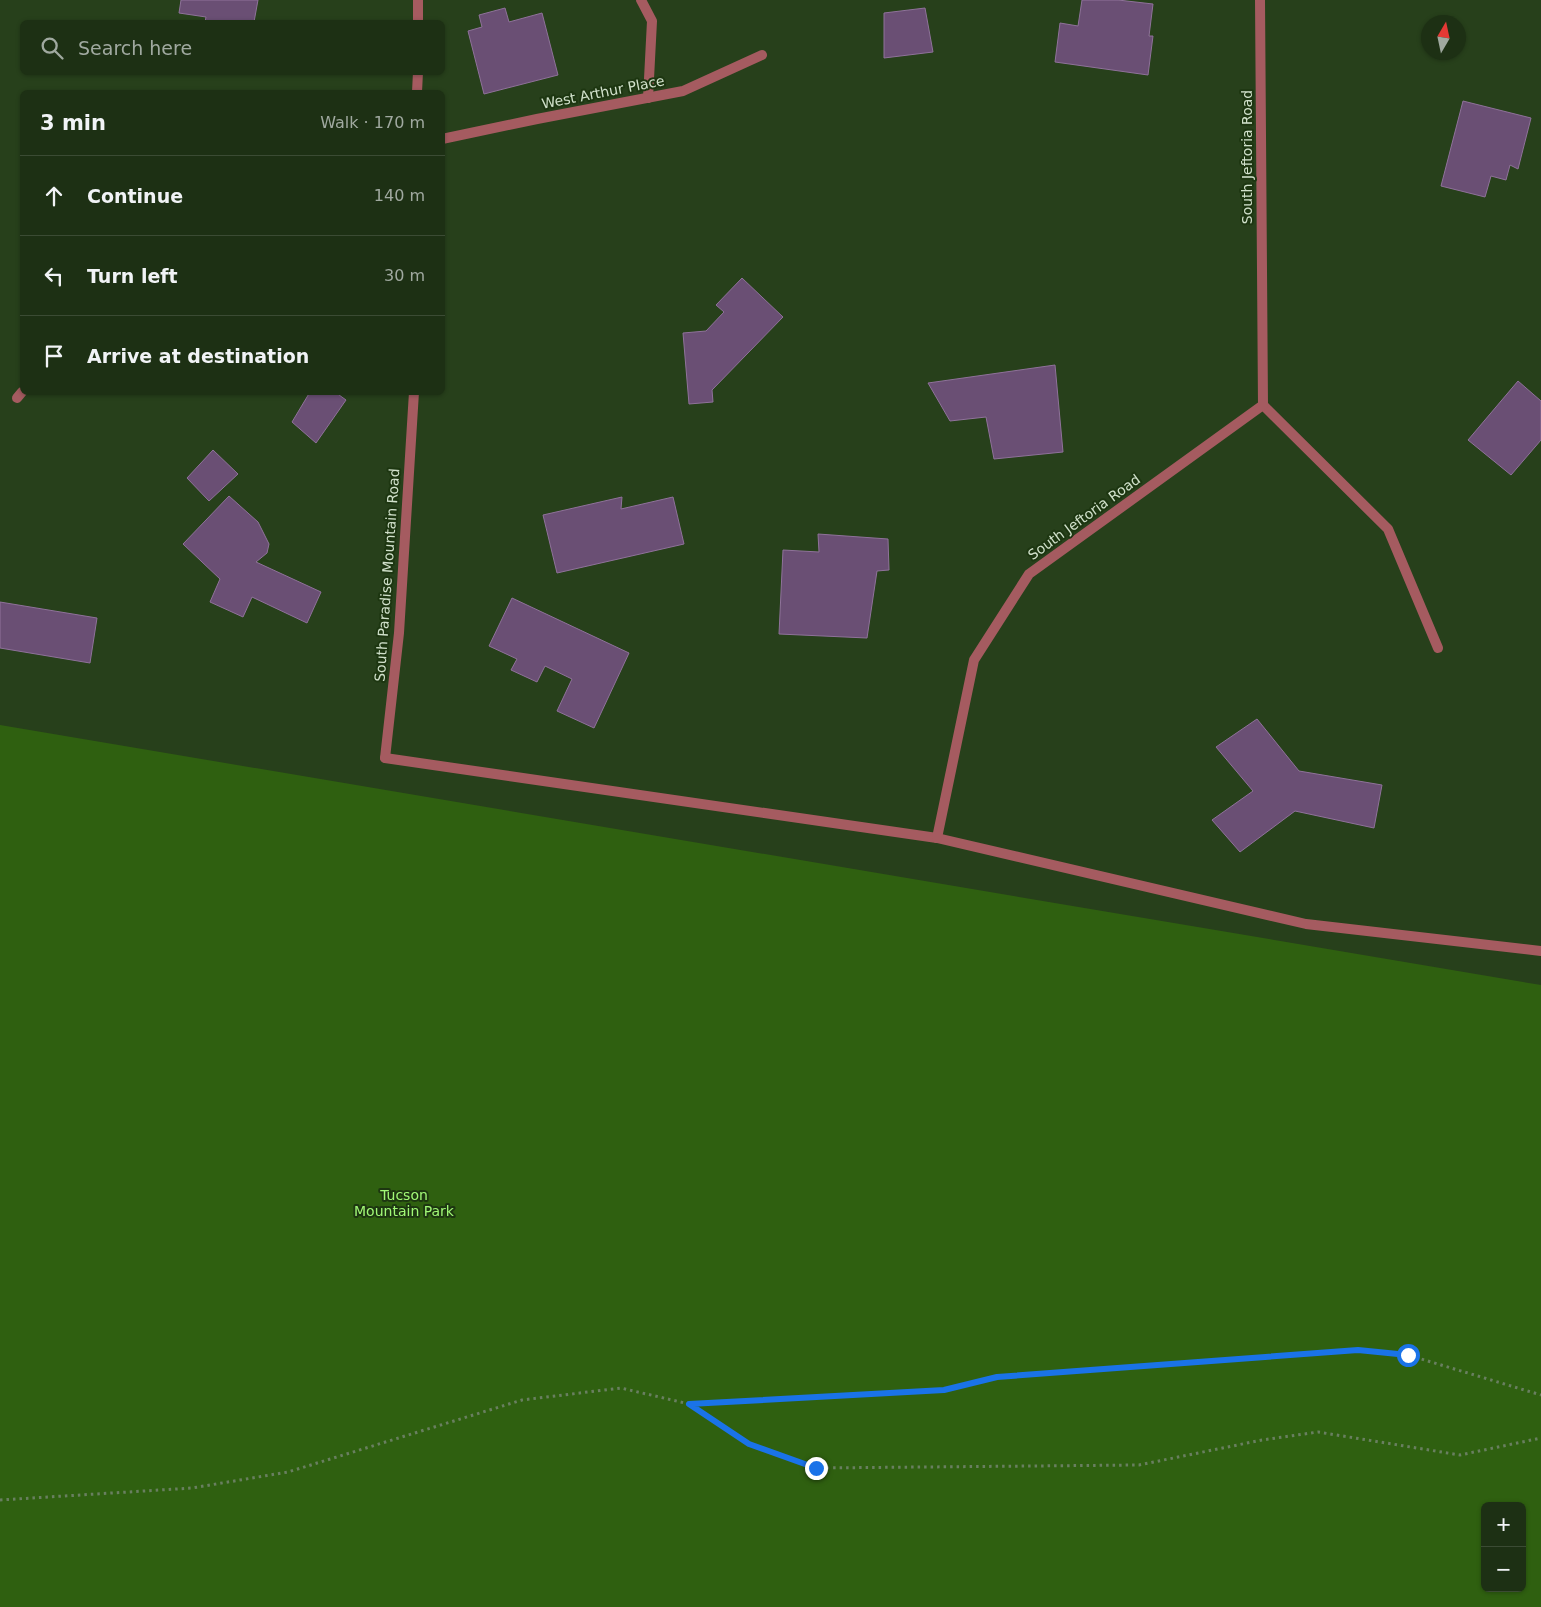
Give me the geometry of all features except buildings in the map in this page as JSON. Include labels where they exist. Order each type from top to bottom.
[{"type":"street","points":[[418,0],[418,20]]},
{"type":"street","points":[[641,0],[652,21],[648,98]]},
{"type":"street","name":"South Jeftoria Road","points":[[937,838],[974,660],[1029,574],[1263,405],[1260,0]]},
{"type":"street","name":"West Arthur Place","points":[[445,138],[683,91],[762,55]]},
{"type":"street","points":[[417,90],[418,75]]},
{"type":"street","name":"South Paradise Mountain Road","points":[[414,395],[399,633],[385,758],[937,838]]},
{"type":"street","points":[[1263,405],[1388,529],[1438,648]]},
{"type":"street","points":[[937,838],[1306,924],[1541,951]]},
{"type":"path","points":[[0,1500],[192,1488],[288,1472],[513,1403],[622,1388],[689,1404],[944,1390],[997,1377],[1358,1350],[1408,1355],[1541,1396]]},
{"type":"path","points":[[689,1404],[749,1444],[816,1468],[1138,1466],[1262,1440],[1318,1432],[1460,1455],[1541,1438]]},
{"type":"green space","name":"Tucson Mountain Park","points":[[0,725],[1541,985],[1541,1607],[0,1607]]},
{"type":"route","points":[[816,1468],[749,1444],[689,1404],[944,1390],[997,1377],[1358,1350],[1408,1355]]}]
